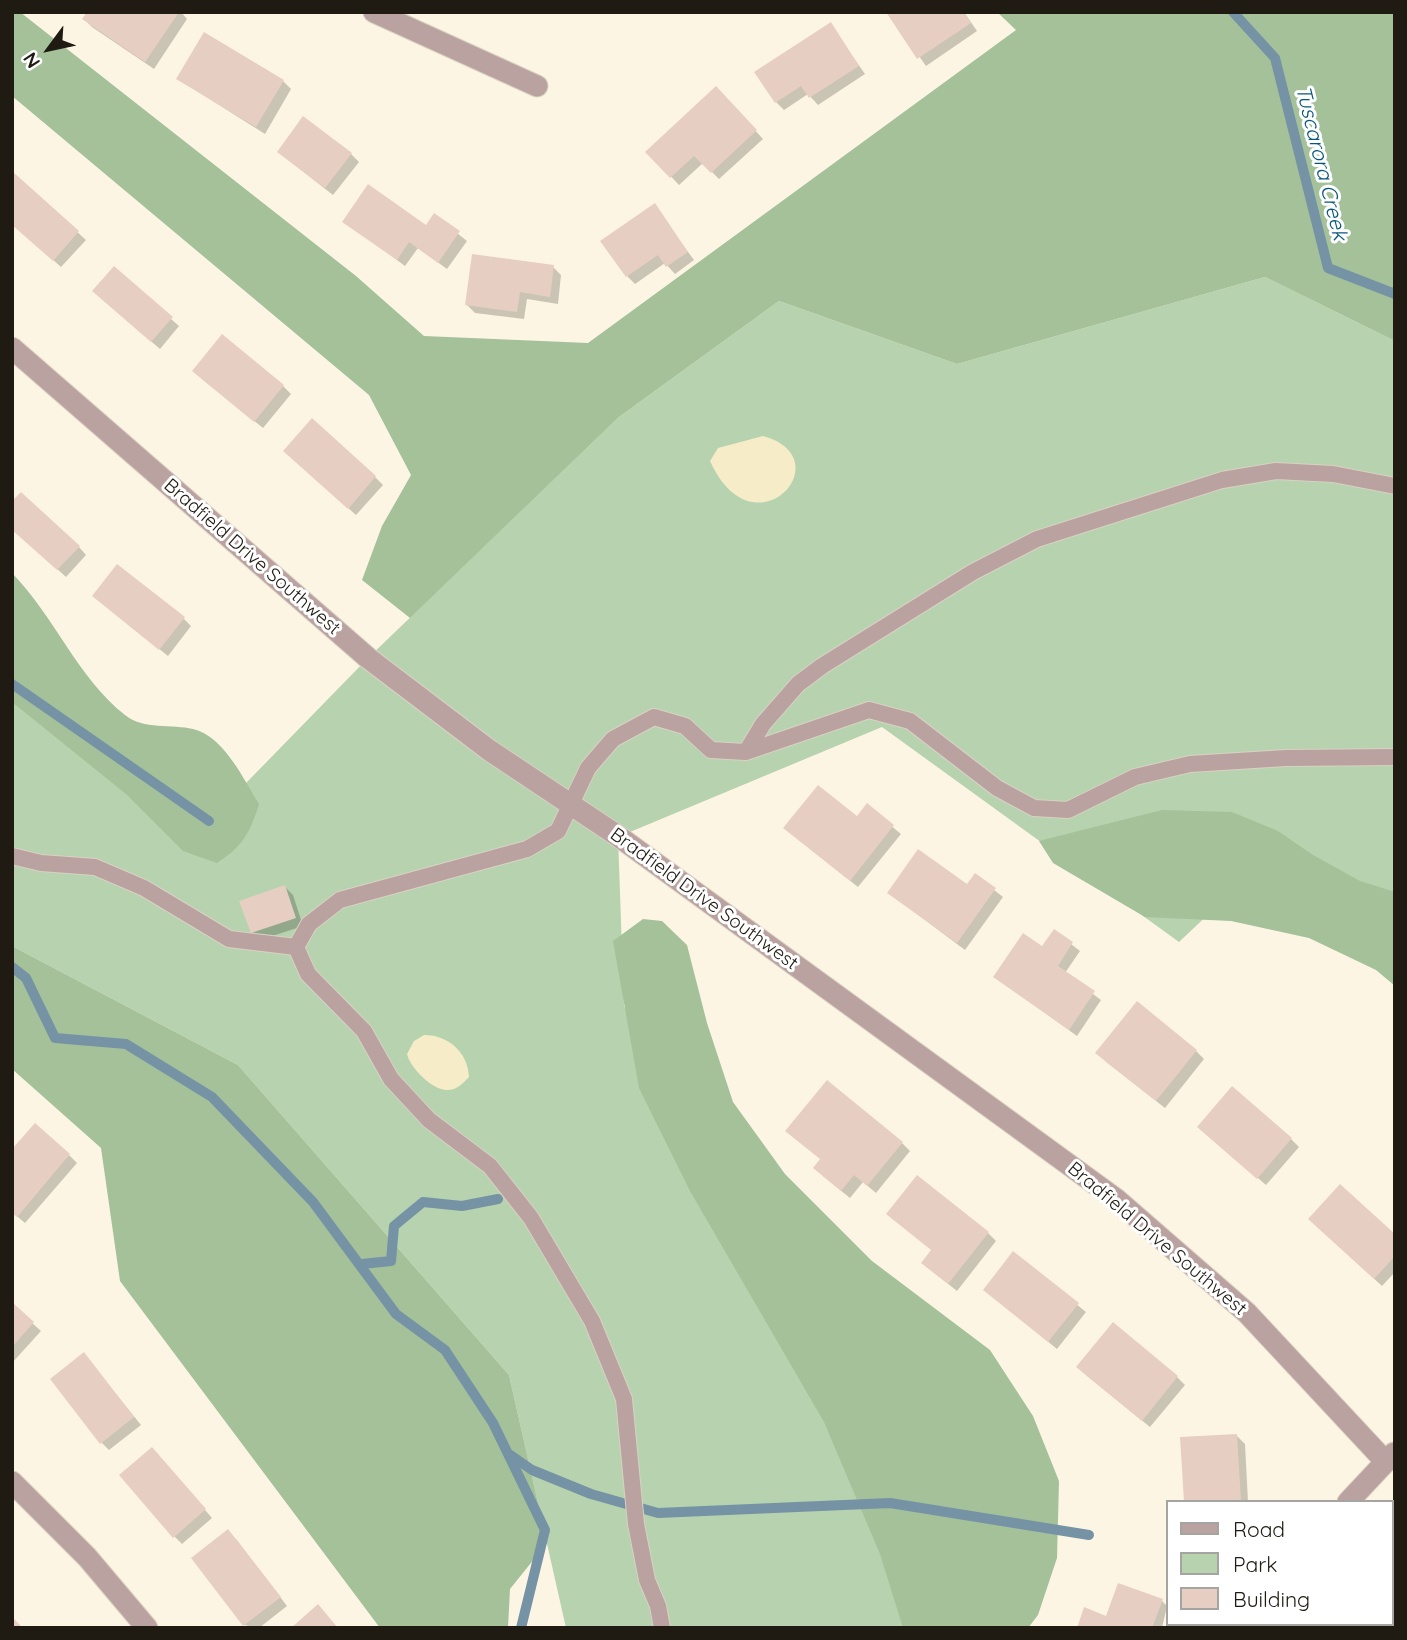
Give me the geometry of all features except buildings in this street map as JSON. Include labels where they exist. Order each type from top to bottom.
[{"type":"street","points":[[374,12],[537,86]]},
{"type":"street","name":"Bradfield Drive Southwest","points":[[12,348],[368,658],[489,750],[570,804],[783,956],[1116,1199],[1247,1313],[1390,1457]]},
{"type":"street","points":[[1350,1500],[1390,1457]]},
{"type":"street","points":[[12,1482],[87,1557],[147,1628]]},
{"type":"lane","points":[[746,752],[763,724],[798,684],[822,666],[973,572],[1037,539],[1222,480],[1276,471],[1333,474],[1395,486]]},
{"type":"lane","points":[[296,947],[309,923],[340,900],[527,849],[558,831],[588,768],[613,739],[654,717],[685,726],[712,750],[746,752],[869,710],[909,721],[997,788],[1034,808],[1068,810],[1135,777],[1190,764],[1286,758],[1395,757]]},
{"type":"lane","points":[[12,856],[41,863],[95,867],[144,888],[229,939],[296,947]]},
{"type":"lane","points":[[296,947],[308,974],[364,1031],[391,1079],[429,1120],[490,1166],[531,1218],[592,1321],[624,1399],[631,1494],[646,1580],[658,1606],[662,1628]]},
{"type":"green space","points":[[12,12],[20,12],[356,276],[424,336],[588,343],[1016,30],[997,12],[1395,12],[1395,341],[1265,277],[957,364],[779,301],[619,417],[410,618],[362,580],[382,526],[411,475],[369,395],[12,96]]},
{"type":"green space","points":[[1265,277],[1395,341],[1395,914],[1251,874],[1179,942],[882,727],[618,837],[624,1006],[687,1167],[815,1312],[931,1628],[566,1628],[509,1375],[238,1065],[12,946],[12,684],[209,821],[368,658],[619,417],[779,301],[957,364]]},
{"type":"green space","points":[[12,573],[41,608],[93,683],[125,715],[140,723],[193,729],[204,733],[224,749],[259,804],[244,838],[226,857],[217,863],[183,851],[126,794],[12,702]]},
{"type":"green space","points":[[1162,810],[1232,812],[1278,831],[1313,855],[1360,881],[1395,892],[1395,986],[1376,970],[1309,938],[1231,921],[1145,917],[1053,863],[1039,841]]},
{"type":"green space","points":[[643,919],[662,921],[687,945],[707,1023],[733,1102],[785,1174],[872,1261],[990,1350],[1033,1416],[1059,1481],[1057,1558],[1038,1615],[1028,1628],[903,1628],[880,1554],[824,1422],[690,1191],[639,1088],[613,941]]},
{"type":"green space","points":[[12,946],[238,1065],[509,1375],[547,1543],[510,1589],[508,1628],[380,1628],[120,1281],[101,1148],[12,1069]]},
{"type":"sand","points":[[763,436],[786,447],[795,463],[793,479],[783,493],[767,502],[748,501],[728,489],[710,461],[718,448]]},
{"type":"sand","points":[[424,1035],[441,1038],[461,1053],[469,1077],[458,1087],[443,1090],[437,1087],[424,1078],[409,1060],[407,1054],[414,1041]]},
{"type":"waterway","name":"Tuscarora Creek","points":[[1233,12],[1275,58],[1328,268],[1395,294]]},
{"type":"waterway","points":[[12,684],[209,821]]},
{"type":"waterway","points":[[12,967],[26,978],[55,1038],[126,1044],[212,1097],[313,1202],[396,1314],[445,1350],[493,1423],[545,1530],[521,1628]]},
{"type":"waterway","points":[[362,1264],[391,1261],[394,1226],[423,1202],[462,1206],[498,1199]]},
{"type":"waterway","points":[[509,1454],[532,1470],[591,1494],[658,1513],[890,1503],[1089,1535]]}]
